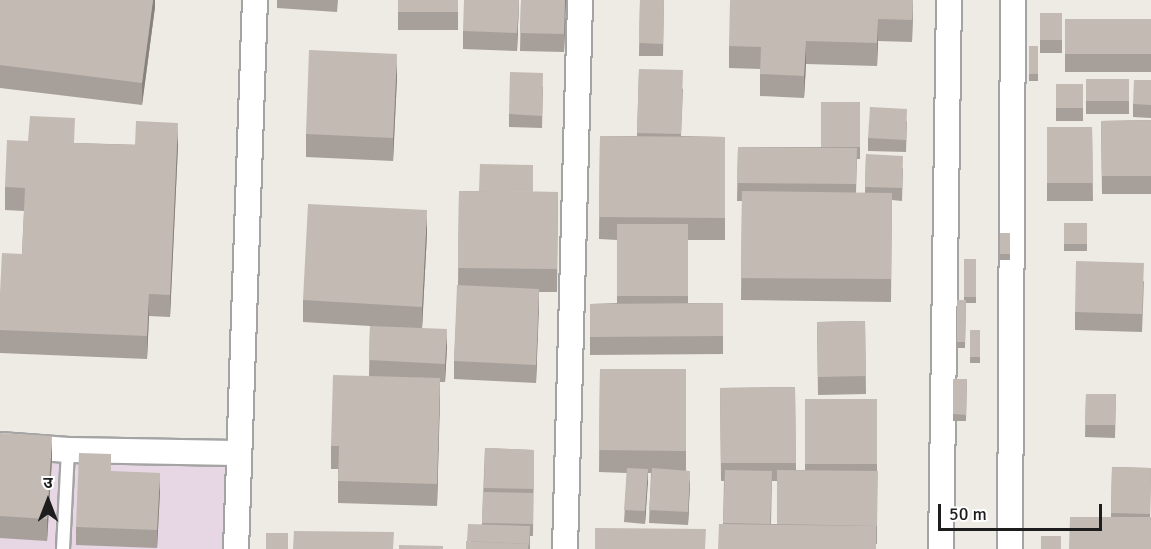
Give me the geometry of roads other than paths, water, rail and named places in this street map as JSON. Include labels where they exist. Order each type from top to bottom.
[{"type":"street","points":[[236,549],[237,453],[255,0]]},
{"type":"street","points":[[565,549],[580,0]]},
{"type":"street","points":[[941,549],[949,0]]},
{"type":"street","points":[[1010,549],[1013,0]]},
{"type":"street","points":[[0,445],[68,450],[237,453]]},
{"type":"lane","points":[[63,549],[68,450]]}]
